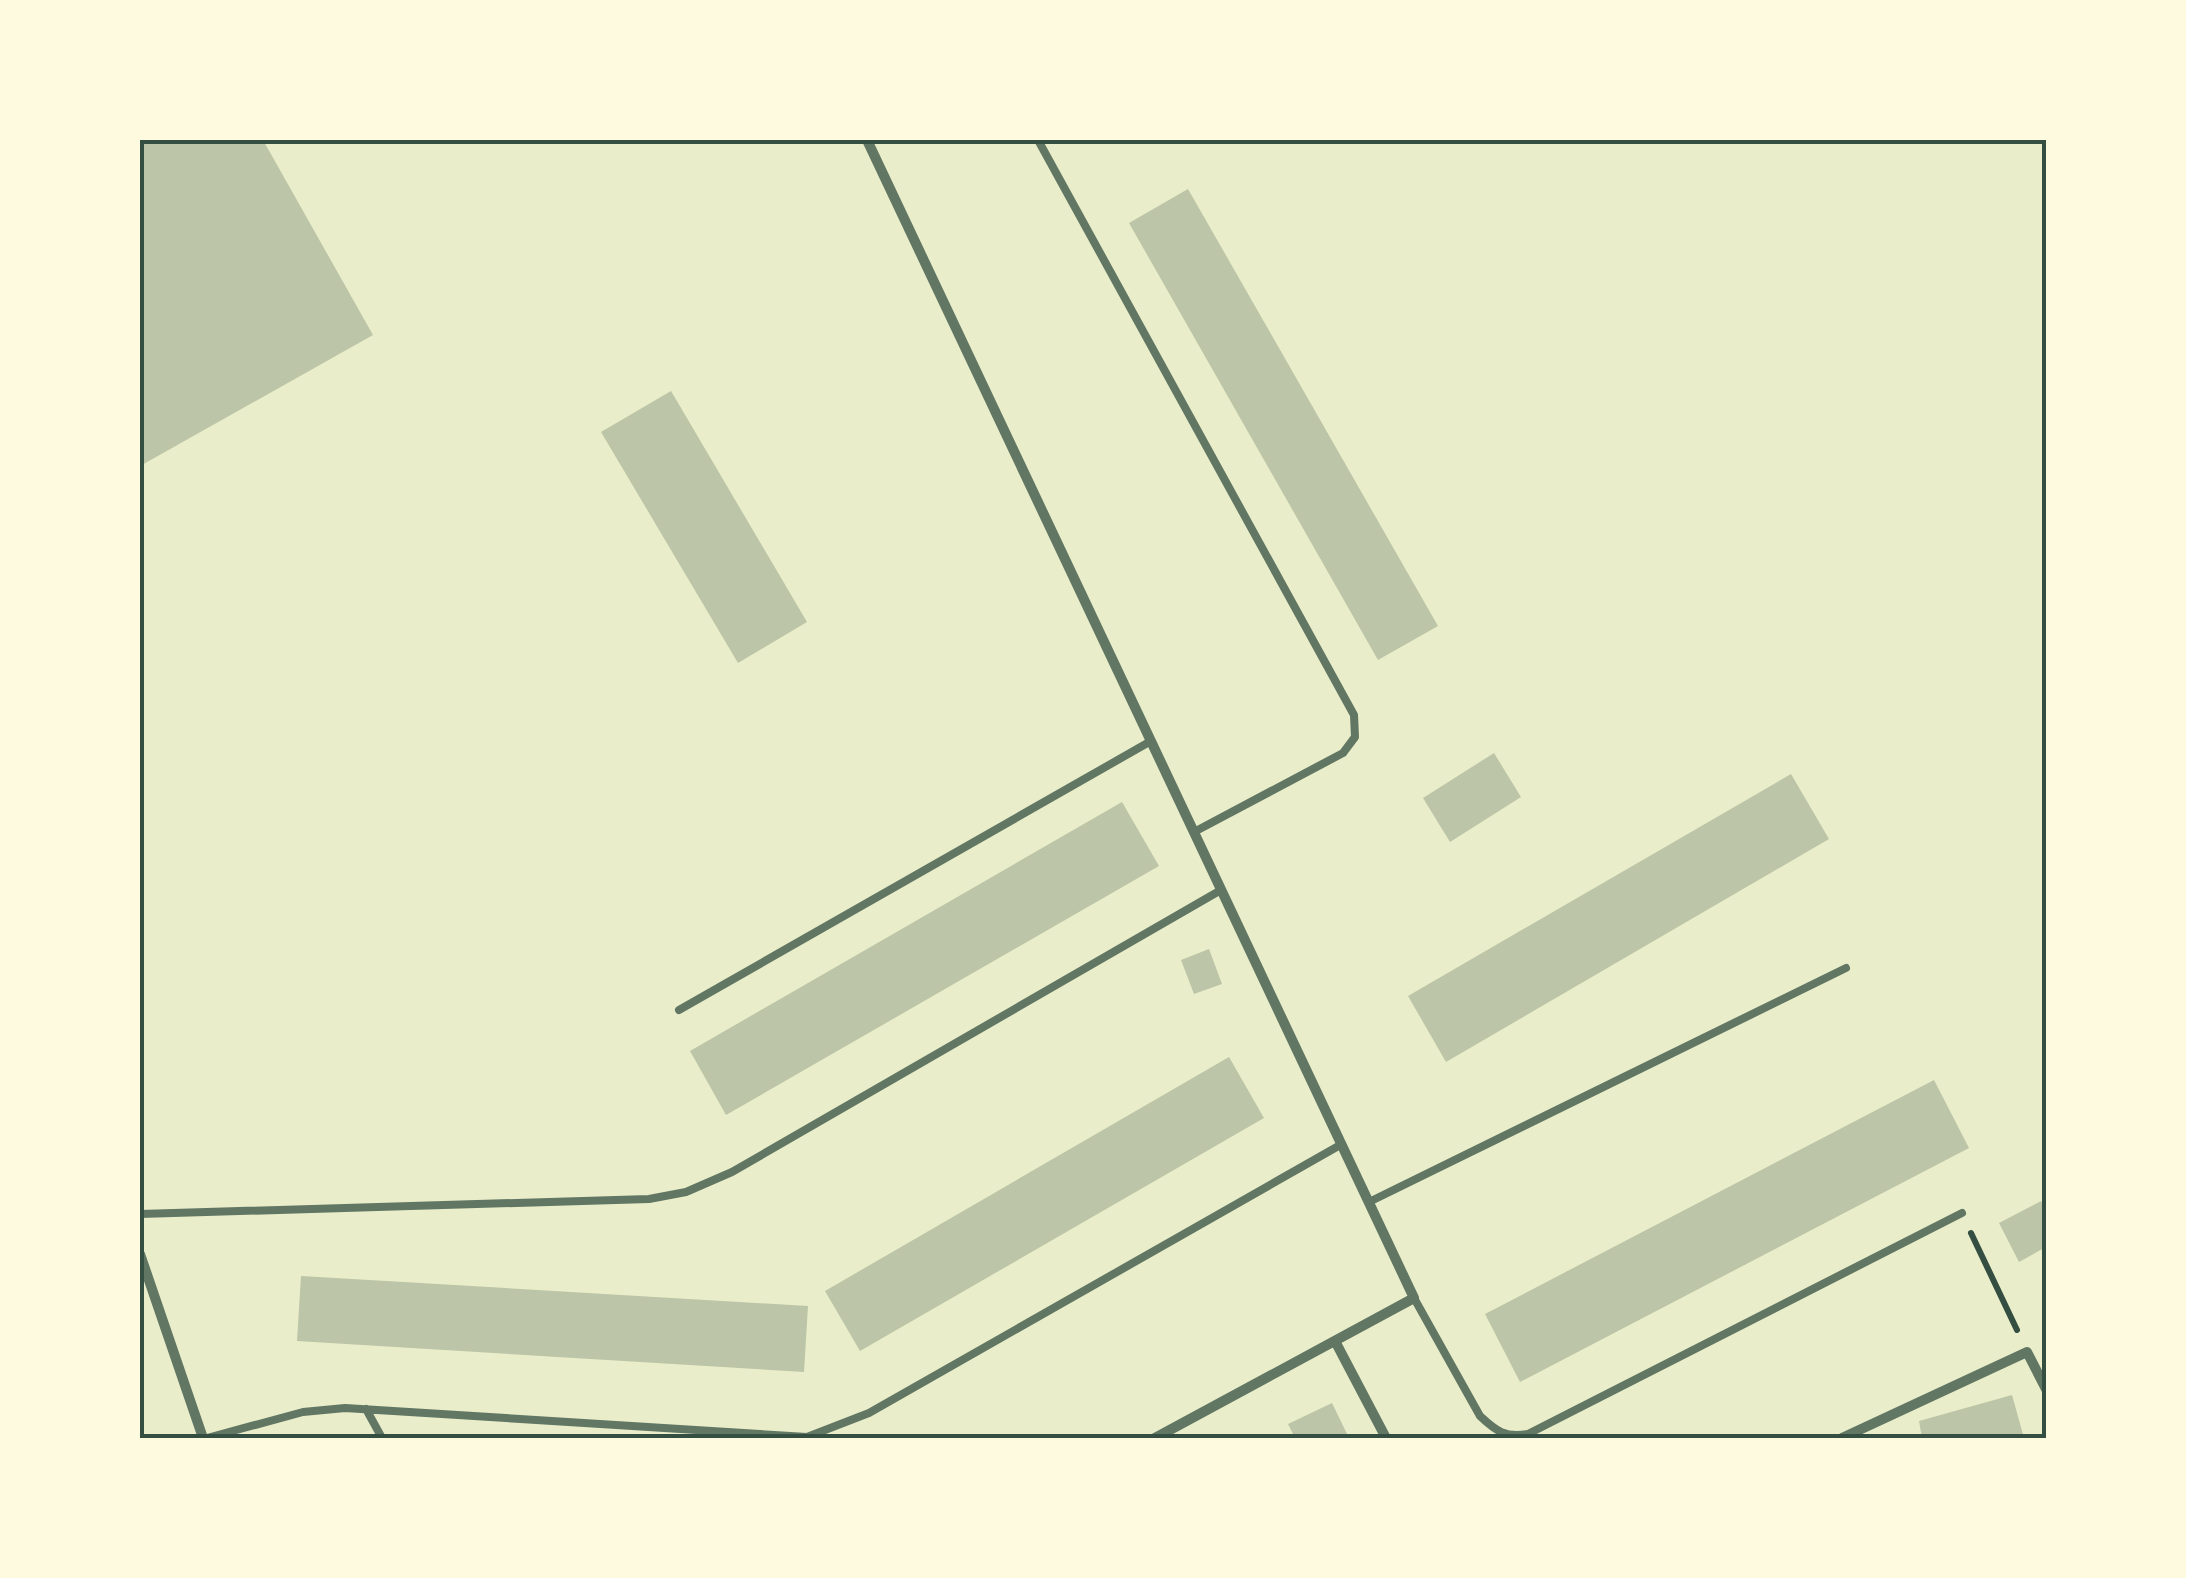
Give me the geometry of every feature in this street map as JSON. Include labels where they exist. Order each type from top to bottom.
[{"type":"street","points":[[867,140],[1414,1298],[1155,1438]]},
{"type":"street","points":[[140,1254],[205,1438]]},
{"type":"street","points":[[1336,1341],[1386,1438]]},
{"type":"street","points":[[1842,1438],[2027,1352],[2046,1389]]},
{"type":"lane","points":[[1038,140],[1354,715],[1354,737],[1343,753],[1194,832]]},
{"type":"lane","points":[[679,1010],[1152,741]]},
{"type":"lane","points":[[140,1214],[649,1199],[686,1192],[749,1162],[1222,890]]},
{"type":"lane","points":[[1369,1202],[1846,968]]},
{"type":"lane","points":[[205,1438],[304,1412],[366,1409],[807,1437],[869,1413],[1342,1144]]},
{"type":"lane","points":[[1414,1298],[1480,1416],[1496,1431],[1511,1437],[1528,1434],[1962,1213]]},
{"type":"lane","points":[[366,1409],[382,1438]]},
{"type":"lane","points":[[250,1426],[256,1438]]},
{"type":"path","points":[[1962,1213],[2027,1352]]},
{"type":"building","points":[[140,140],[263,140],[373,335],[140,466]]},
{"type":"building","points":[[1188,189],[1438,626],[1378,660],[1129,223]]},
{"type":"building","points":[[671,391],[807,622],[738,663],[601,432]]},
{"type":"building","points":[[1494,753],[1521,797],[1450,842],[1423,798]]},
{"type":"building","points":[[1791,774],[1829,839],[1446,1062],[1408,996]]},
{"type":"building","points":[[1122,802],[1159,866],[726,1115],[690,1051]]},
{"type":"building","points":[[1209,949],[1222,984],[1194,994],[1181,960]]},
{"type":"building","points":[[1229,1057],[1264,1118],[860,1351],[825,1291]]},
{"type":"building","points":[[1934,1080],[1969,1148],[1520,1382],[1485,1314]]},
{"type":"building","points":[[2041,1201],[2046,1211],[2046,1247],[2019,1262],[1999,1223]]},
{"type":"building","points":[[301,1276],[808,1306],[804,1372],[297,1341]]},
{"type":"building","points":[[2012,1395],[2024,1438],[1922,1438],[1919,1421]]},
{"type":"building","points":[[1332,1403],[1349,1438],[1295,1438],[1288,1424]]}]
